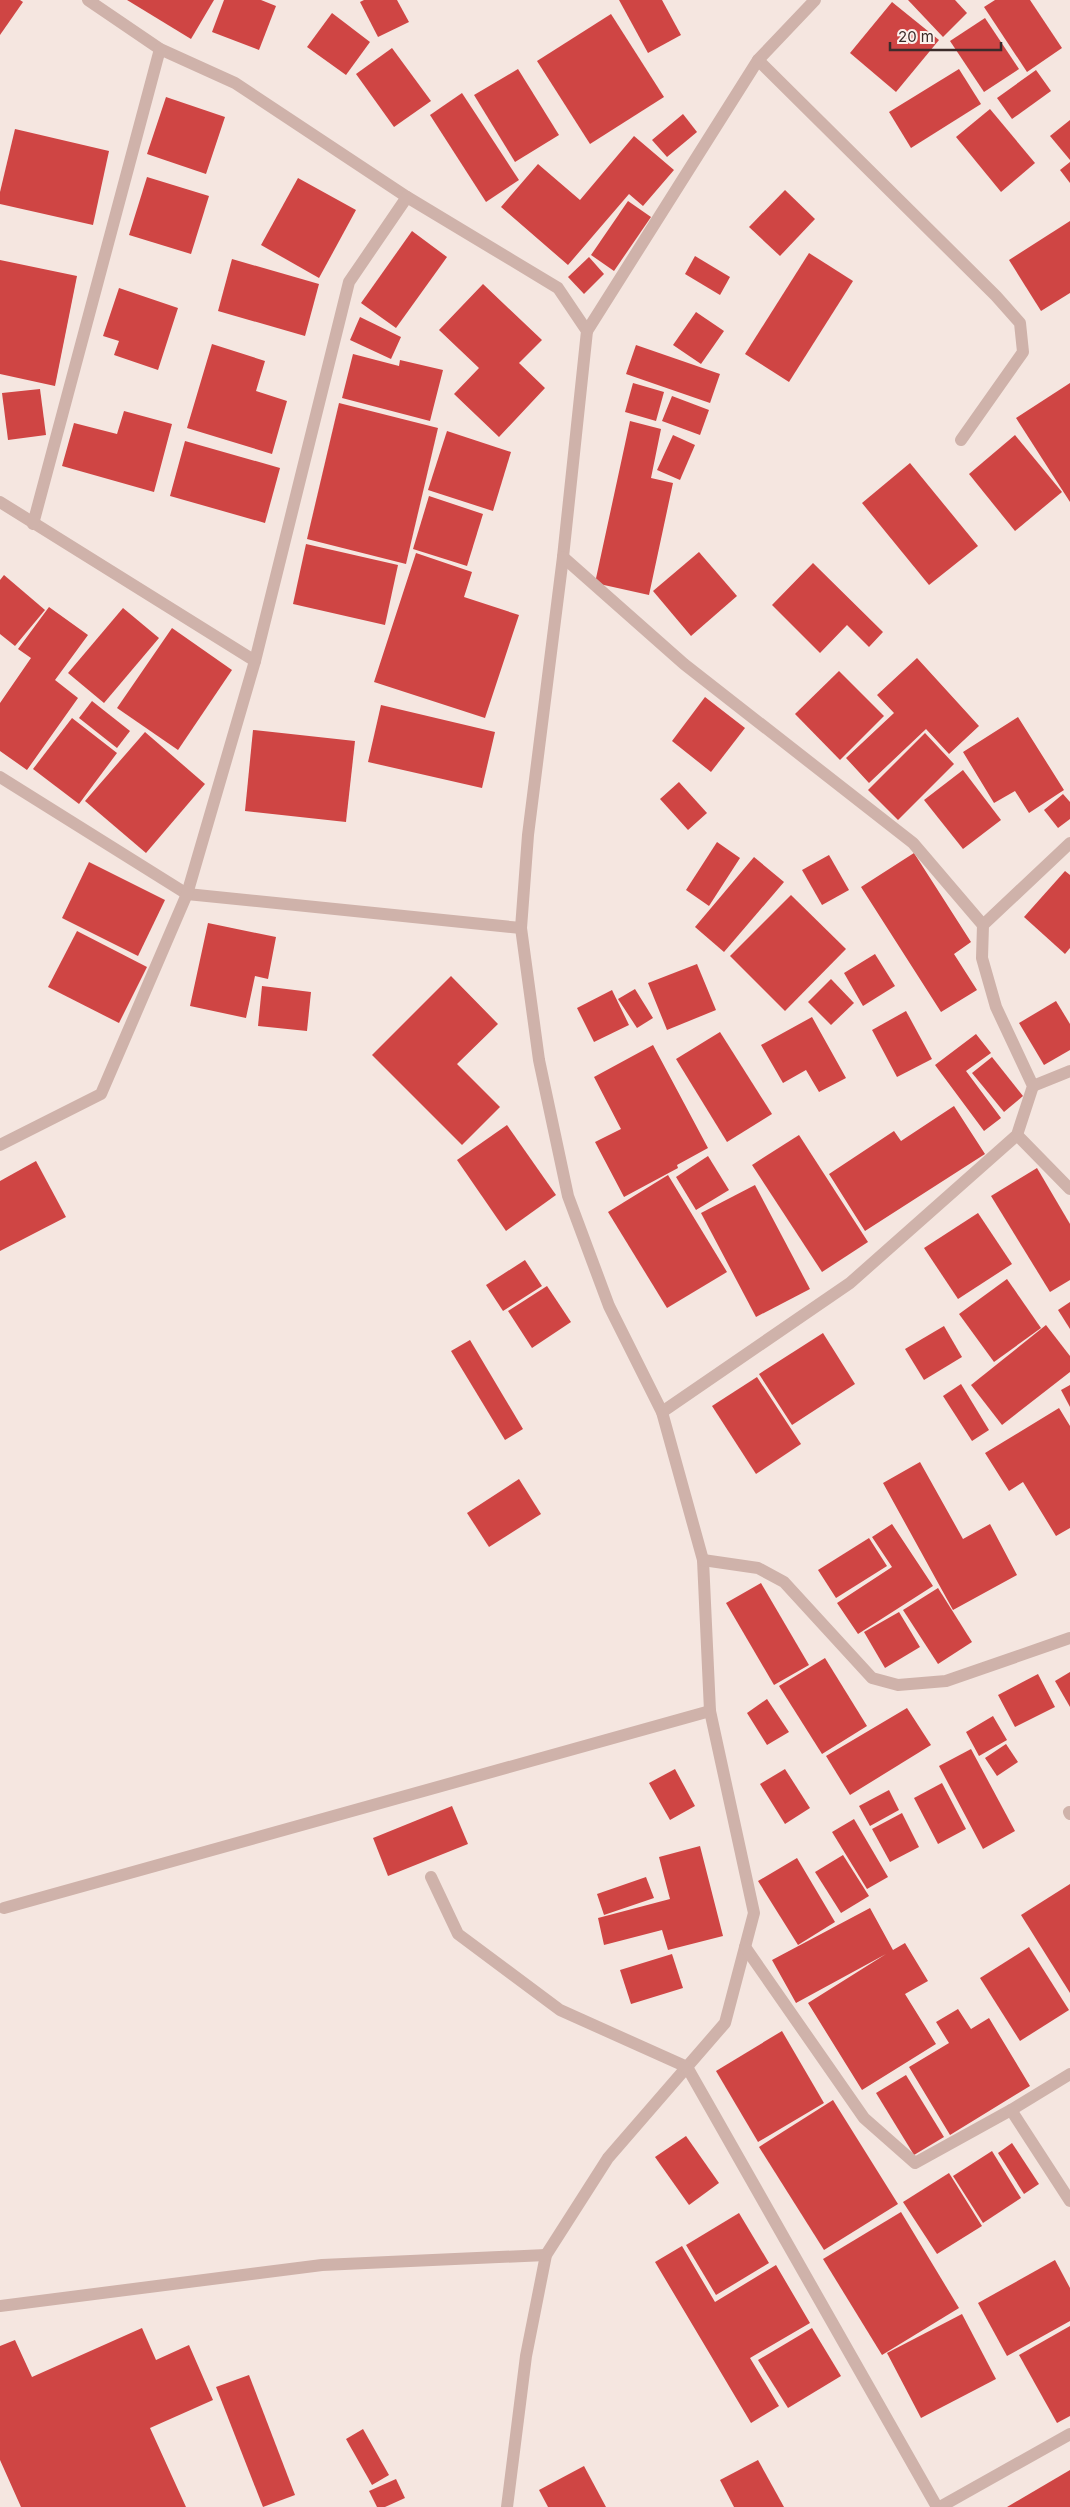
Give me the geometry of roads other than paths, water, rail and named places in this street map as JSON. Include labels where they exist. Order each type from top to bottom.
[{"type":"street","points":[[88,0],[160,49],[235,83],[407,197],[558,288],[587,331]]},
{"type":"street","points":[[508,2507],[526,2356],[546,2254],[608,2158],[725,2023],[754,1913],[710,1711],[703,1560],[662,1412],[609,1306],[568,1196],[539,1060],[520,928],[528,835],[563,557],[587,331],[758,60],[815,0]]},
{"type":"street","points":[[33,524],[160,49]]},
{"type":"street","points":[[758,60],[996,296],[1020,324],[1023,352],[961,440]]},
{"type":"street","points":[[0,1145],[101,1094],[186,894],[254,661],[350,282],[407,197]]},
{"type":"street","points":[[0,502],[254,661]]},
{"type":"street","points":[[563,557],[684,664],[913,843],[983,925],[982,958],[996,1007],[1033,1086],[1017,1135],[850,1283],[662,1412]]},
{"type":"street","points":[[0,777],[186,894],[520,928]]},
{"type":"street","points":[[983,925],[1070,843]]},
{"type":"street","points":[[1033,1086],[1070,1071]]},
{"type":"street","points":[[1017,1135],[1070,1189]]},
{"type":"street","points":[[703,1560],[758,1568],[784,1582],[872,1678],[898,1684],[946,1681],[1070,1638]]},
{"type":"street","points":[[4,1908],[710,1711]]},
{"type":"street","points":[[431,1877],[458,1934],[560,2010],[686,2067],[938,2507],[1070,2434]]},
{"type":"street","points":[[745,1947],[864,2118],[915,2163],[1011,2110],[1070,2074]]},
{"type":"street","points":[[1011,2110],[1070,2201]]},
{"type":"street","points":[[0,2306],[322,2265],[546,2254]]}]
